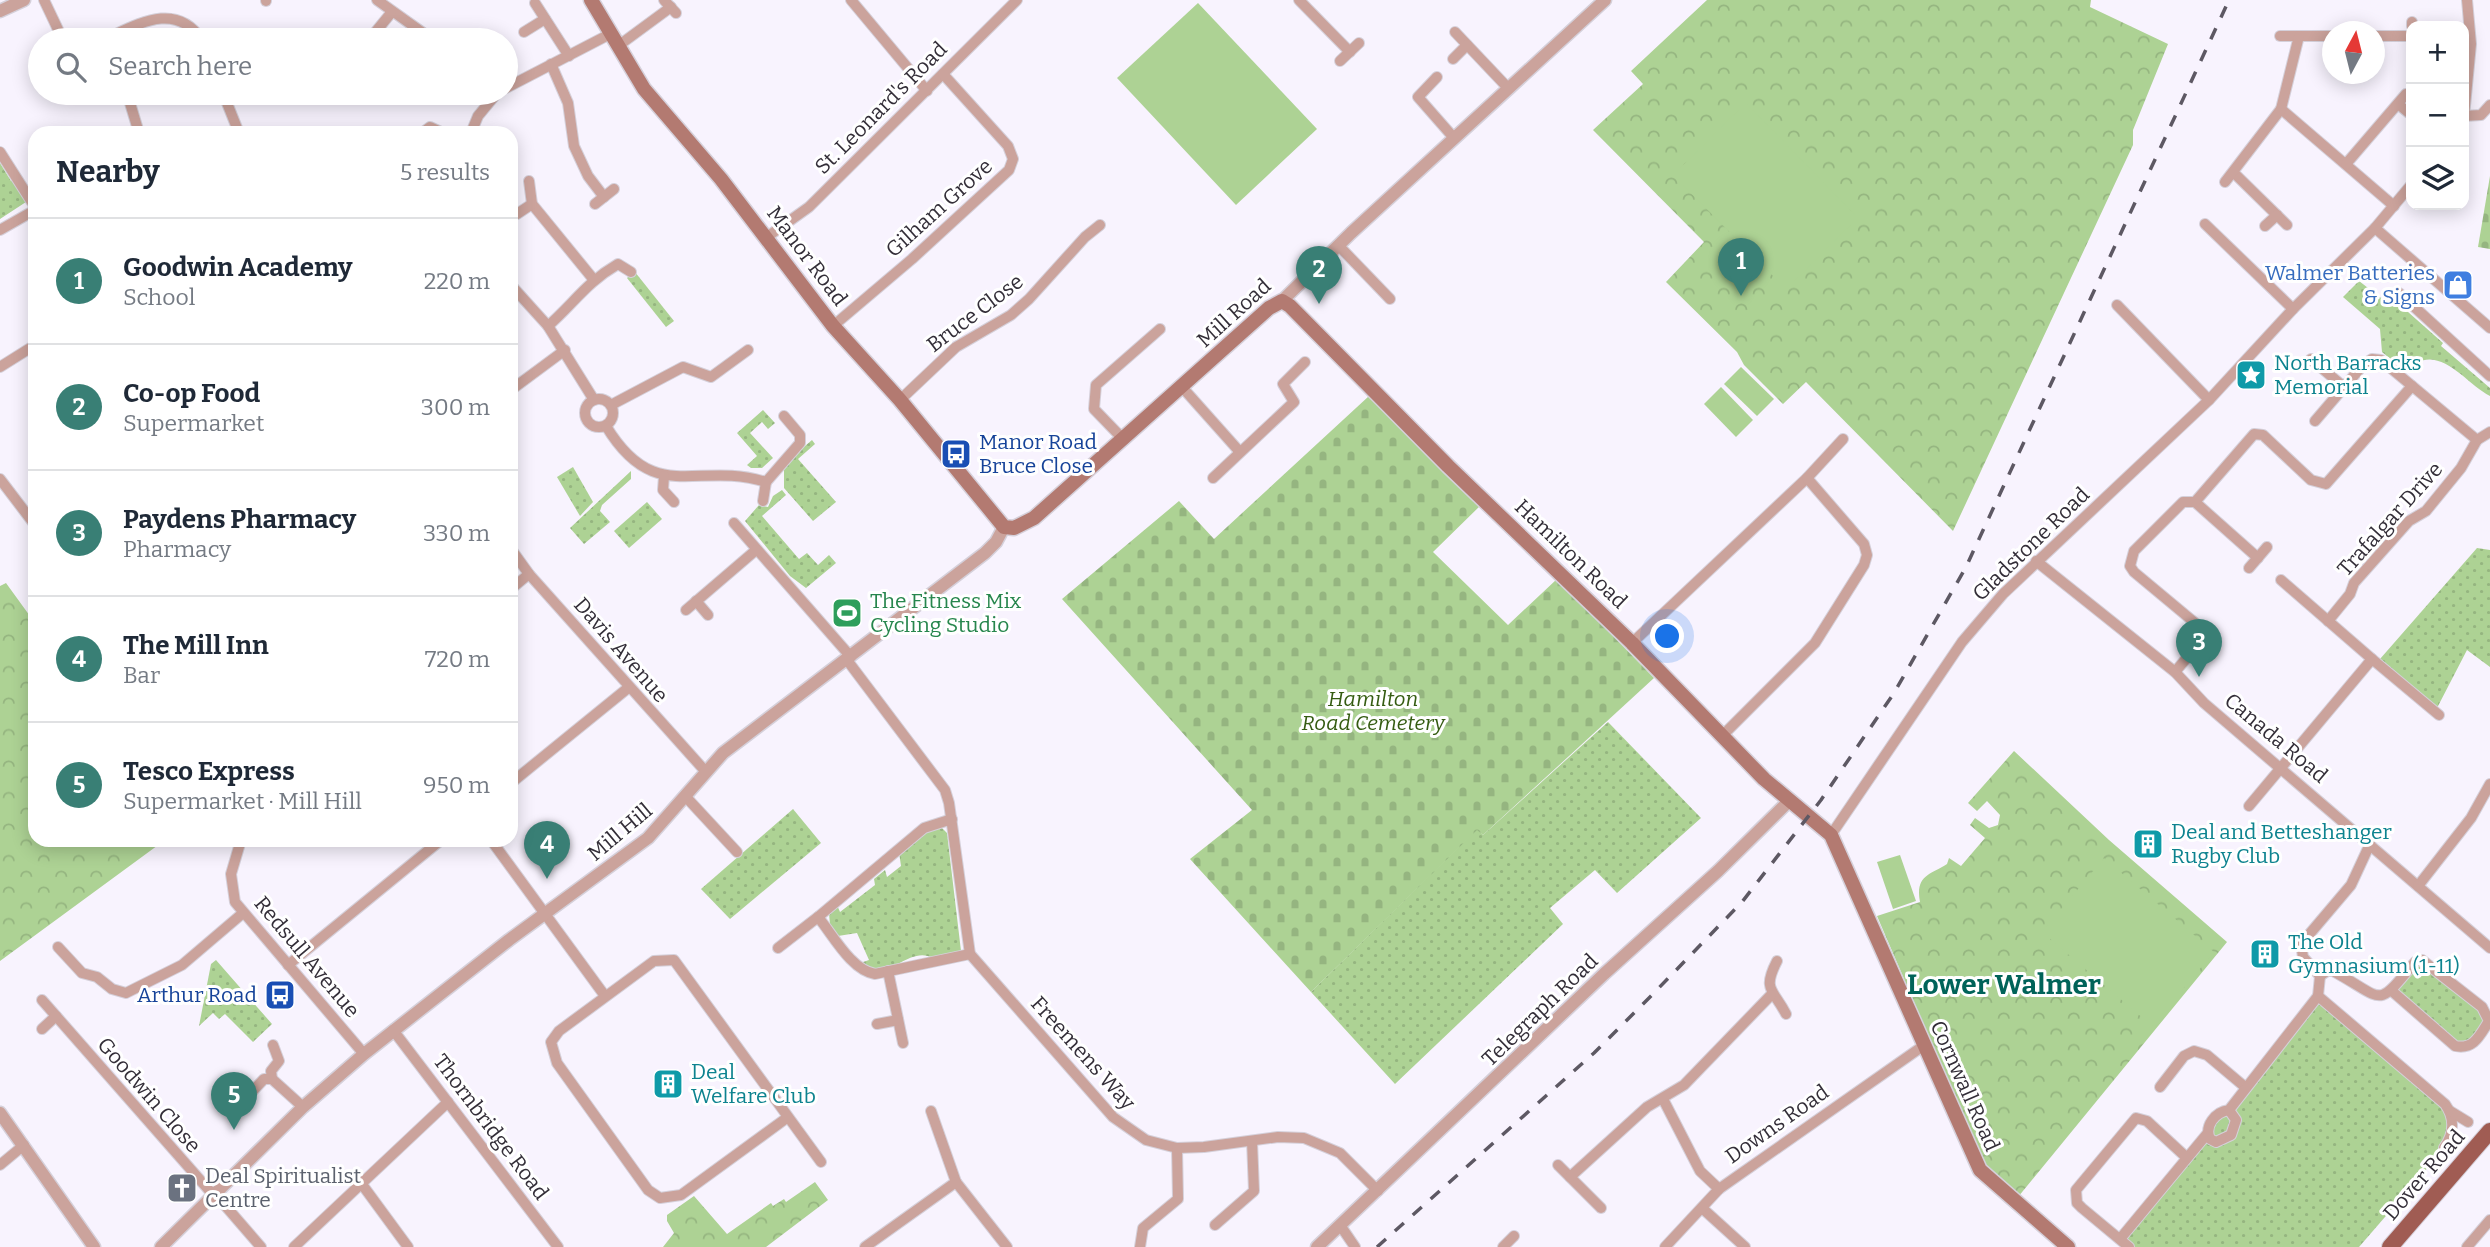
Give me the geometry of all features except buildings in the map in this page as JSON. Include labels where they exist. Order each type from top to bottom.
[{"type":"main road","name":"Manor Road","points":[[591,0],[645,89],[767,237],[832,326],[900,400],[1004,527]]},
{"type":"main road","name":"Mill Road","points":[[1004,527],[1014,528],[1034,518],[1269,308],[1282,301]]},
{"type":"main road","name":"Hamilton Road","points":[[1282,301],[1632,643],[1723,736],[1789,800],[1831,835]]},
{"type":"main road","name":"Cornwall Road","points":[[1831,835],[1980,1170],[2068,1247]]},
{"type":"main road","name":"Dover Road","points":[[2390,1247],[2490,1131]]},
{"type":"street","points":[[0,11],[24,0]]},
{"type":"street","points":[[44,0],[57,28]]},
{"type":"street","points":[[377,0],[414,28]]},
{"type":"street","points":[[851,0],[927,91]]},
{"type":"street","name":"St. Leonard's Road","points":[[767,237],[809,206],[1017,0]]},
{"type":"street","points":[[1299,0],[1349,52]]},
{"type":"street","name":"Mill Road","points":[[1282,301],[1338,245],[1605,0]]},
{"type":"street","points":[[2467,0],[2471,44],[2467,84]]},
{"type":"street","points":[[535,4],[569,55]]},
{"type":"street","points":[[518,82],[569,55],[615,40],[671,7]]},
{"type":"street","points":[[379,28],[391,13]]},
{"type":"street","points":[[131,28],[154,18],[170,17],[186,22],[191,28]]},
{"type":"street","points":[[524,32],[545,19]]},
{"type":"street","points":[[1455,32],[1508,88]]},
{"type":"street","points":[[2280,36],[2322,36]]},
{"type":"street","points":[[2225,182],[2281,109],[2299,36]]},
{"type":"street","points":[[2385,36],[2406,36]]},
{"type":"street","points":[[1340,61],[1359,43]]},
{"type":"street","points":[[1453,59],[1467,46]]},
{"type":"street","points":[[551,64],[568,103],[574,146],[588,176],[604,197]]},
{"type":"street","name":"Gilham Grove","points":[[832,326],[912,259],[1009,170],[1013,159],[1008,146],[943,74]]},
{"type":"street","points":[[1437,77],[1418,97],[1454,138]]},
{"type":"street","points":[[2346,163],[2406,94]]},
{"type":"street","points":[[2398,104],[2406,111]]},
{"type":"street","points":[[131,105],[137,126]]},
{"type":"street","points":[[228,105],[236,126]]},
{"type":"street","points":[[474,126],[487,105]]},
{"type":"street","points":[[2469,116],[2481,115],[2490,105]]},
{"type":"street","points":[[2281,109],[2394,206]]},
{"type":"street","points":[[0,152],[28,198]]},
{"type":"street","points":[[2234,173],[2287,225]]},
{"type":"street","points":[[529,181],[532,204],[594,280]]},
{"type":"street","points":[[595,204],[614,189]]},
{"type":"street","name":"Gladstone Road","points":[[1831,835],[1962,642],[2003,594],[2209,400],[2293,309],[2375,228],[2406,191]]},
{"type":"street","points":[[518,213],[532,204]]},
{"type":"street","points":[[0,230],[28,213]]},
{"type":"street","points":[[2265,226],[2277,215]]},
{"type":"street","points":[[2205,224],[2293,309]]},
{"type":"street","name":"Bruce Close","points":[[900,400],[956,347],[1011,314],[1029,299],[1085,237],[1100,225]]},
{"type":"street","points":[[2375,228],[2490,328]]},
{"type":"street","points":[[1338,245],[1390,299]]},
{"type":"street","points":[[548,326],[572,304],[581,289],[618,264],[631,272]]},
{"type":"street","points":[[518,293],[565,349],[594,400]]},
{"type":"street","points":[[2399,293],[2490,376]]},
{"type":"street","points":[[2117,305],[2209,400]]},
{"type":"street","points":[[1124,440],[1094,409],[1096,385],[1160,328]]},
{"type":"street","points":[[0,367],[28,349]]},
{"type":"street","points":[[518,385],[565,349]]},
{"type":"street","points":[[611,405],[683,367],[711,377],[748,350]]},
{"type":"street","points":[[2311,359],[2344,387]]},
{"type":"street","points":[[2315,421],[2372,359],[2381,360],[2477,440],[2490,432]]},
{"type":"street","points":[[1213,478],[1294,402],[1283,384],[1305,362]]},
{"type":"street","points":[[2195,502],[2254,434],[2263,435],[2311,480],[2326,484],[2412,386]]},
{"type":"street","points":[[1182,387],[1239,451]]},
{"type":"street","points":[[603,399],[611,405],[613,419],[606,426],[591,425],[586,417],[586,407],[594,400],[603,399]]},
{"type":"street","points":[[763,502],[766,482],[779,463],[800,443],[800,435],[784,416]]},
{"type":"street","points":[[606,426],[626,453],[664,476],[679,478],[744,475],[766,482]]},
{"type":"street","points":[[1632,643],[1807,478],[1843,439]]},
{"type":"street","name":"Trafalgar Drive","points":[[2328,621],[2350,594],[2354,583],[2409,521],[2426,511],[2461,468],[2477,440]]},
{"type":"street","points":[[664,476],[663,490],[674,502]]},
{"type":"street","points":[[1723,736],[1815,643],[1864,565],[1867,555],[1864,544],[1807,478]]},
{"type":"street","points":[[0,479],[28,516]]},
{"type":"street","points":[[2175,673],[2199,643],[2200,627],[2134,572],[2130,558],[2183,502],[2195,502],[2258,558]]},
{"type":"street","points":[[734,523],[785,584],[794,589],[937,778],[949,803],[970,954],[875,974],[862,970],[818,917]]},
{"type":"street","name":"Mill Hill","points":[[161,1247],[216,1196],[303,1107],[364,1054],[648,838],[706,772],[743,737],[985,553],[996,542],[1004,527]]},
{"type":"street","points":[[2249,568],[2267,547]]},
{"type":"street","points":[[686,610],[756,550]]},
{"type":"street","name":"Davis Avenue","points":[[518,559],[628,688],[706,772]]},
{"type":"street","name":"Canada Road","points":[[2036,561],[2175,673],[2204,703],[2282,767],[2490,948]]},
{"type":"street","points":[[518,584],[529,575]]},
{"type":"street","points":[[2281,580],[2440,715]]},
{"type":"street","points":[[696,601],[708,615]]},
{"type":"street","points":[[2249,806],[2372,659]]},
{"type":"street","points":[[518,777],[628,688]]},
{"type":"street","points":[[2417,886],[2471,818],[2490,785]]},
{"type":"street","points":[[686,797],[737,852]]},
{"type":"street","name":"Telegraph Road","points":[[1317,1247],[1604,974],[1718,871],[1789,800]]},
{"type":"street","points":[[778,948],[924,828],[952,819]]},
{"type":"street","points":[[2120,1239],[2207,1134],[2214,1117],[2228,1110],[2318,996],[2320,976],[2303,957],[2301,944],[2351,885],[2370,844]]},
{"type":"street","name":"Redsull Avenue","points":[[239,847],[230,885],[235,902],[364,1054]]},
{"type":"street","points":[[288,965],[432,847]]},
{"type":"street","points":[[496,847],[605,996]]},
{"type":"street","points":[[58,947],[82,974],[97,976],[112,989],[126,993],[182,965],[243,913]]},
{"type":"street","name":"Freemens Way","points":[[970,954],[1112,1117],[1146,1140],[1177,1148],[1286,1136],[1317,1142],[1340,1153],[1378,1191]]},
{"type":"street","points":[[788,1117],[681,1195],[667,1199],[653,1195],[557,1063],[551,1042],[559,1031],[654,961],[674,960],[821,1162]]},
{"type":"street","points":[[2320,976],[2327,971],[2333,971],[2371,994],[2384,996],[2393,992],[2415,962],[2422,960],[2482,1007],[2489,1021],[2475,1042],[2468,1046],[2455,1046],[2393,992]]},
{"type":"street","points":[[1777,961],[1768,978],[1771,995],[1786,1014]]},
{"type":"street","points":[[888,971],[902,1043]]},
{"type":"street","points":[[1570,1177],[1647,1107],[1684,1085],[1771,995]]},
{"type":"street","points":[[2318,996],[2450,1111],[2468,1122]]},
{"type":"street","name":"Goodwin Close","points":[[42,1000],[261,1247]]},
{"type":"street","points":[[42,1029],[56,1016]]},
{"type":"street","points":[[877,1024],[898,1020]]},
{"type":"street","name":"Thornbridge Road","points":[[393,1030],[558,1247]]},
{"type":"street","points":[[273,1045],[279,1061],[271,1071],[272,1079],[303,1107]]},
{"type":"street","name":"Downs Road","points":[[1665,1247],[1719,1189],[1923,1046]]},
{"type":"street","points":[[2161,1087],[2184,1056],[2194,1051],[2207,1055],[2245,1087]]},
{"type":"street","points":[[246,1098],[264,1079],[272,1079]]},
{"type":"street","points":[[1664,1099],[1700,1171],[1719,1189]]},
{"type":"street","points":[[294,1247],[448,1102]]},
{"type":"street","points":[[2207,1134],[2216,1142],[2231,1135],[2236,1120],[2228,1110]]},
{"type":"street","points":[[931,1111],[956,1182],[1007,1247]]},
{"type":"street","points":[[2444,1148],[2452,1133],[2450,1111]]},
{"type":"street","points":[[0,1113],[94,1247]]},
{"type":"street","points":[[2129,1247],[2077,1203],[2076,1190],[2136,1118],[2147,1121],[2186,1157]]},
{"type":"street","points":[[1215,1225],[1254,1191],[1252,1140]]},
{"type":"street","points":[[0,1165],[24,1145]]},
{"type":"street","points":[[1141,1245],[1143,1228],[1178,1199],[1177,1148]]},
{"type":"street","points":[[1558,1165],[1601,1208]]},
{"type":"street","points":[[865,1247],[956,1182]]},
{"type":"street","points":[[361,1184],[408,1247]]},
{"type":"street","points":[[1702,1208],[1745,1247]]},
{"type":"street","points":[[2467,1247],[2490,1220]]},
{"type":"street","points":[[1340,1226],[1356,1247]]},
{"type":"street","points":[[1503,1247],[1514,1236]]},
{"type":"green space","points":[[1707,0],[2091,0],[2090,7],[2168,44],[2133,130],[2133,145],[1953,531],[1806,382],[1783,404],[1744,365],[1737,352],[1666,282],[1704,242],[1593,130],[1643,84],[1631,71]]},
{"type":"green space","points":[[1198,3],[1317,129],[1236,205],[1117,78]]},
{"type":"green space","points":[[1746,103],[1858,218],[1786,289],[1673,175]]},
{"type":"green space","points":[[0,163],[11,181],[16,182],[26,202],[0,219]]},
{"type":"green space","points":[[2490,176],[2490,249],[2478,247]]},
{"type":"green space","points":[[635,272],[674,321],[666,327],[627,278]]},
{"type":"green space","points":[[2359,281],[2385,301],[2390,296],[2443,343],[2441,346],[2490,388],[2490,396],[2440,361],[2417,362],[2405,371],[2382,352],[2380,329],[2343,297]]},
{"type":"green space","points":[[1741,367],[1774,399],[1757,416],[1724,384]]},
{"type":"green space","points":[[1721,387],[1753,420],[1736,437],[1704,404]]},
{"type":"green space","name":"Hamilton Road Cemetery","points":[[1369,396],[1482,504],[1433,552],[1508,625],[1557,579],[1654,678],[1483,835],[1477,830],[1311,992],[1190,859],[1252,810],[1062,599],[1179,501],[1214,539]]},
{"type":"green space","points":[[763,410],[775,423],[768,429],[762,422],[750,433],[773,458],[762,468],[751,468],[747,465],[757,456],[737,433]]},
{"type":"green space","points":[[812,440],[815,444],[798,459],[836,502],[813,521],[784,488],[784,464]]},
{"type":"green space","points":[[573,467],[593,502],[580,516],[557,477]]},
{"type":"green space","points":[[631,471],[631,479],[602,505],[600,511],[610,522],[584,544],[570,528]]},
{"type":"green space","points":[[782,490],[786,495],[762,516],[799,559],[807,553],[818,565],[829,555],[836,563],[806,588],[790,576],[745,521],[759,505],[768,507],[773,496]]},
{"type":"green space","points":[[647,502],[662,519],[629,548],[614,531]]},
{"type":"green space","points":[[2477,548],[2490,550],[2490,667],[2467,650],[2437,708],[2380,659]]},
{"type":"green space","points":[[6,583],[28,613],[28,847],[155,847],[0,961],[0,586]]},
{"type":"green space","points":[[1608,722],[1701,818],[1617,893],[1595,870],[1550,908],[1563,924],[1395,1084],[1311,992],[1477,829],[1483,835]]},
{"type":"green space","points":[[2014,751],[2109,840],[2227,942],[2018,1197],[1987,1172],[1877,916],[1920,902],[1922,881],[1947,864],[1949,858],[1961,866],[1985,838],[1970,825],[1975,818],[1989,828],[1998,825],[2000,815],[1987,801],[1977,811],[1968,803]]},
{"type":"green space","points":[[793,809],[821,843],[730,919],[701,889]]},
{"type":"green space","points":[[940,826],[947,833],[961,951],[933,958],[918,956],[890,968],[873,970],[860,963],[869,960],[857,933],[838,936],[830,925],[829,913],[837,905],[840,912],[875,885],[874,879],[885,870],[887,877],[901,866],[899,852],[927,829]]},
{"type":"green space","points":[[1900,855],[1916,901],[1893,909],[1877,862]]},
{"type":"green space","points":[[2104,858],[2214,952],[2152,1026],[2042,932]]},
{"type":"green space","points":[[216,960],[272,1024],[253,1042],[225,1014],[219,1019],[213,1013],[199,1026],[211,964]]},
{"type":"green space","points":[[2422,960],[2482,1007],[2489,1021],[2462,1047],[2393,992]]},
{"type":"green space","points":[[2318,996],[2445,1104],[2453,1125],[2443,1150],[2359,1247],[2129,1247],[2120,1239]]},
{"type":"green space","points":[[815,1182],[828,1200],[766,1247],[663,1247],[674,1233],[667,1221],[667,1215],[694,1196],[727,1234],[771,1203],[773,1206],[784,1199],[786,1202]]},
{"type":"railway","points":[[1377,1247],[1594,1053],[1651,996],[1742,902],[1821,800],[1894,693],[1966,567],[2229,0]]},
{"type":"place","name":"Walmer Batteries & Signs","points":[[2458,285]]},
{"type":"place","name":"Goodwin Academy","points":[[1741,296]]},
{"type":"place","name":"Co-op Food","points":[[1319,304]]},
{"type":"place","name":"North Barracks Memorial","points":[[2251,375]]},
{"type":"place","name":"Manor Road Bruce Close","points":[[956,454]]},
{"type":"place","name":"The Fitness Mix Cycling Studio","points":[[847,613]]},
{"type":"place","name":"Paydens Pharmacy","points":[[2199,677]]},
{"type":"place","name":"Deal and Betteshanger Rugby Club","points":[[2148,844]]},
{"type":"place","name":"The Mill Inn","points":[[547,879]]},
{"type":"place","name":"The Old Gymnasium (1-11)","points":[[2265,954]]},
{"type":"place","name":"Arthur Road","points":[[280,995]]},
{"type":"place","name":"Deal Welfare Club","points":[[668,1084]]},
{"type":"place","name":"Tesco Express","points":[[234,1130]]},
{"type":"place","name":"Deal Spiritualist Centre","points":[[182,1188]]},
{"type":"district","name":"Lower Walmer","points":[[2004,984]]}]
